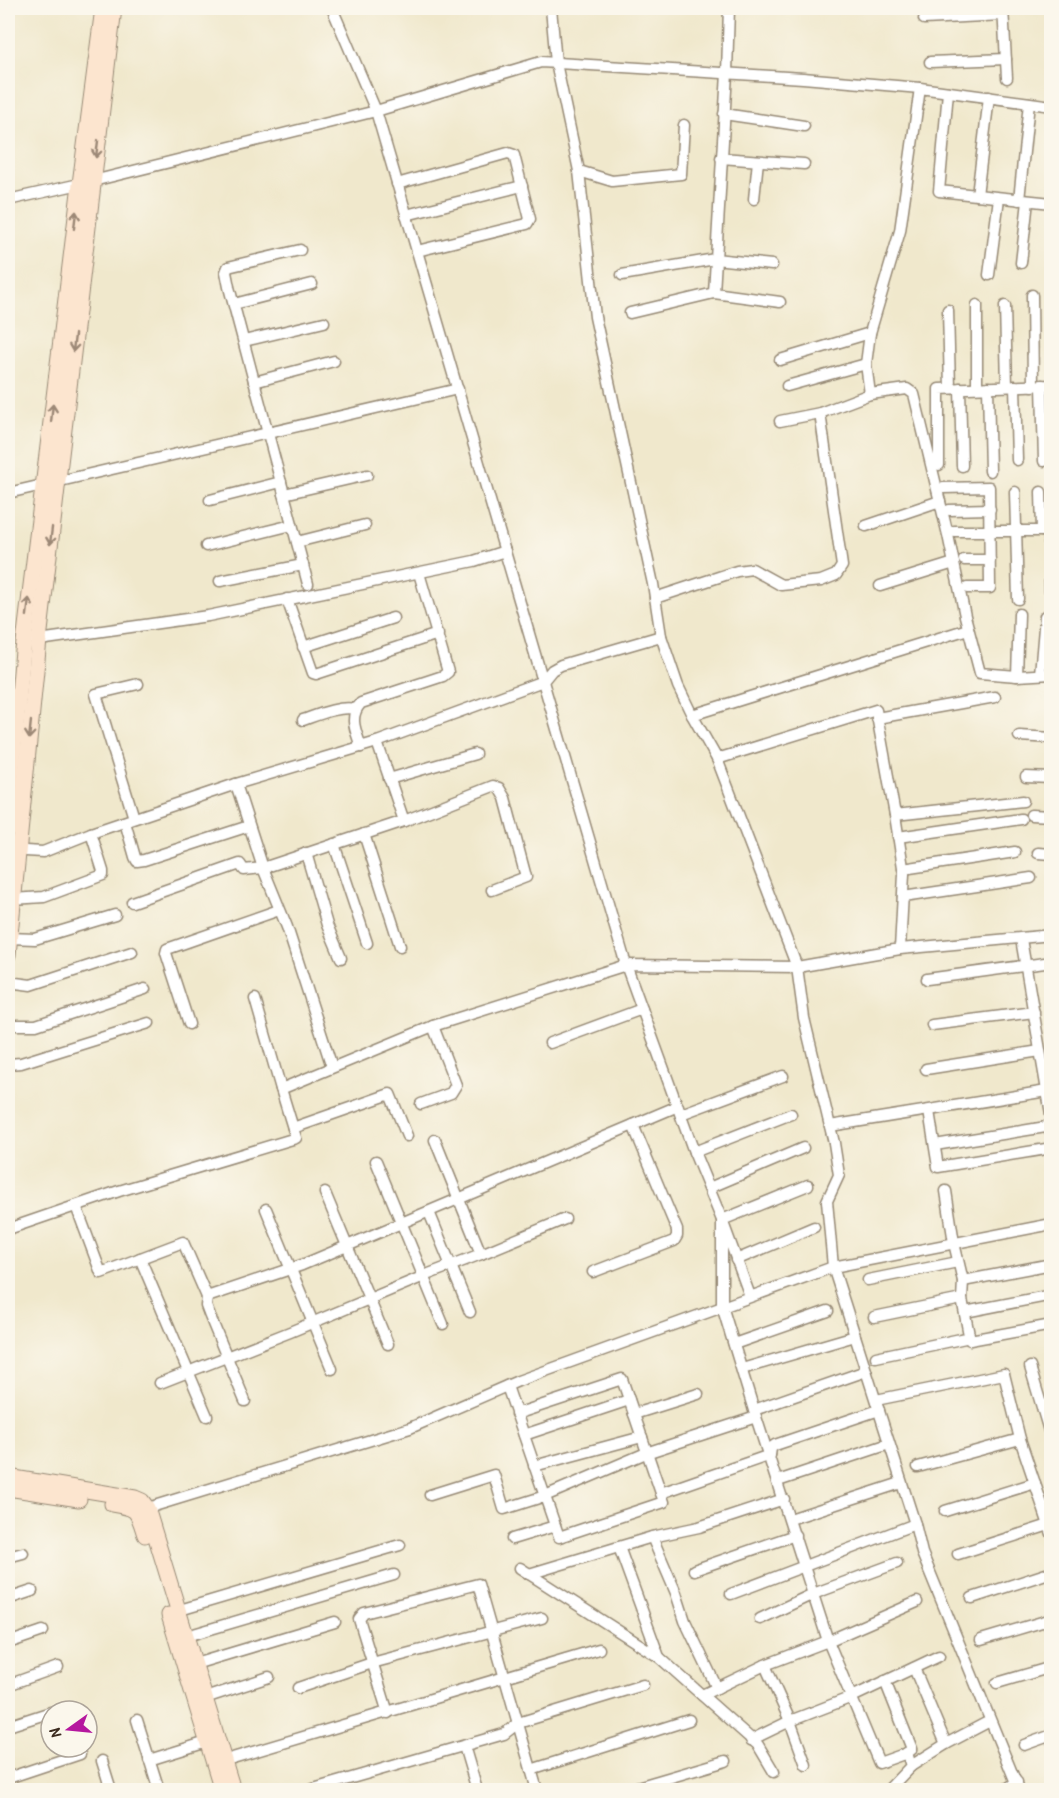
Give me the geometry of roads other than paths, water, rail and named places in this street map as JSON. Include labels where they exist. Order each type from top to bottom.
[{"type":"street","points":[[8,955],[13,899],[12,850],[32,638],[86,182],[103,8]]},
{"type":"street","points":[[86,182],[114,8]]},
{"type":"street","points":[[332,8],[376,111],[626,965],[694,1152],[750,1296]]},
{"type":"street","points":[[550,8],[556,63],[579,171],[595,317],[655,598],[661,636],[678,686],[717,759],[797,967],[804,1018],[830,1126],[839,1175],[827,1201],[833,1267],[915,1524],[921,1553],[1018,1786],[1005,1791]]},
{"type":"street","points":[[714,293],[729,8]]},
{"type":"street","points":[[924,19],[1003,11],[1007,78]]},
{"type":"street","points":[[930,62],[1006,59]]},
{"type":"street","points":[[8,200],[376,111],[541,63],[920,87],[1052,106]]},
{"type":"street","points":[[870,394],[866,364],[870,333],[900,231],[920,87]]},
{"type":"street","points":[[948,92],[939,191],[1052,204]]},
{"type":"street","points":[[977,195],[989,97]]},
{"type":"street","points":[[1021,263],[1029,103]]},
{"type":"street","points":[[724,114],[804,126]]},
{"type":"street","points":[[579,171],[612,181],[681,174],[684,125]]},
{"type":"street","points":[[397,184],[508,153],[514,155],[530,219],[527,224],[417,251]]},
{"type":"street","points":[[721,158],[804,164]]},
{"type":"street","points":[[754,199],[758,161]]},
{"type":"street","points":[[406,214],[522,186]]},
{"type":"street","points":[[989,275],[999,198]]},
{"type":"street","points":[[300,250],[228,267],[226,272],[309,584]]},
{"type":"street","points":[[622,275],[715,259],[772,265]]},
{"type":"street","points":[[234,304],[312,284]]},
{"type":"street","points":[[630,313],[714,293],[780,302]]},
{"type":"street","points":[[1032,295],[1042,385],[1044,460]]},
{"type":"street","points":[[977,305],[990,471]]},
{"type":"street","points":[[1005,306],[1017,460]]},
{"type":"street","points":[[948,310],[962,466]]},
{"type":"street","points":[[244,341],[324,322]]},
{"type":"street","points":[[780,360],[870,333]]},
{"type":"street","points":[[254,382],[334,361]]},
{"type":"street","points":[[787,386],[866,364]]},
{"type":"street","points":[[939,465],[939,389],[1042,385]]},
{"type":"street","points":[[8,493],[458,389]]},
{"type":"street","points":[[780,421],[820,413],[870,394],[907,389],[914,394],[940,501],[959,562],[968,629],[980,673],[1017,676],[1046,674],[1045,616]]},
{"type":"street","points":[[655,598],[737,571],[752,569],[781,585],[821,581],[836,575],[842,566],[820,413]]},
{"type":"street","points":[[284,494],[368,475]]},
{"type":"street","points":[[210,500],[281,482]]},
{"type":"street","points":[[943,488],[989,487],[990,588],[967,588]]},
{"type":"street","points":[[1015,492],[1018,599]]},
{"type":"street","points":[[1041,492],[1048,531],[1050,592]]},
{"type":"street","points":[[866,526],[940,501]]},
{"type":"street","points":[[949,510],[990,509]]},
{"type":"street","points":[[206,546],[292,525]]},
{"type":"street","points":[[297,542],[365,525]]},
{"type":"street","points":[[954,531],[1048,531]]},
{"type":"street","points":[[32,638],[208,616],[474,561],[505,551]]},
{"type":"street","points":[[880,586],[959,562],[990,560]]},
{"type":"street","points":[[220,581],[303,565]]},
{"type":"street","points":[[361,747],[353,720],[356,709],[361,704],[443,676],[448,672],[419,573]]},
{"type":"street","points":[[288,600],[303,647],[313,673],[316,674],[438,634]]},
{"type":"street","points":[[1017,676],[1019,614]]},
{"type":"street","points":[[303,647],[393,618]]},
{"type":"street","points":[[692,715],[968,629]]},
{"type":"street","points":[[12,850],[43,852],[91,833],[236,784],[377,742],[543,681],[552,670],[561,665],[661,636]]},
{"type":"street","points":[[8,811],[13,689],[32,638]]},
{"type":"street","points":[[138,684],[96,694],[129,820],[137,861],[249,826]]},
{"type":"street","points":[[877,718],[995,697]]},
{"type":"street","points":[[303,720],[336,710],[356,709]]},
{"type":"street","points":[[717,759],[876,710],[903,869],[900,949]]},
{"type":"street","points":[[1020,736],[1052,738]]},
{"type":"street","points":[[377,742],[404,821]]},
{"type":"street","points":[[389,779],[475,754]]},
{"type":"street","points":[[1026,777],[1052,778]]},
{"type":"street","points":[[236,784],[263,868],[287,927],[332,1067]]},
{"type":"street","points":[[132,902],[240,864],[244,870],[263,868],[404,821],[493,786],[499,788],[505,798],[526,877],[492,890]]},
{"type":"street","points":[[895,815],[1023,801]]},
{"type":"street","points":[[898,837],[1026,817],[1052,816]]},
{"type":"street","points":[[13,899],[44,897],[103,875],[91,833]]},
{"type":"street","points":[[364,834],[400,946]]},
{"type":"street","points":[[334,844],[367,943]]},
{"type":"street","points":[[903,869],[1016,852]]},
{"type":"street","points":[[306,853],[327,925],[341,958]]},
{"type":"street","points":[[1038,853],[1052,854]]},
{"type":"street","points":[[903,897],[1031,878]]},
{"type":"street","points":[[189,1024],[166,953],[167,949],[279,910]]},
{"type":"street","points":[[9,938],[35,939],[115,915]]},
{"type":"street","points":[[281,1089],[433,1026],[626,965],[797,967],[900,949],[1052,935]]},
{"type":"street","points":[[1022,939],[1052,1120]]},
{"type":"street","points":[[8,982],[31,984],[132,952]]},
{"type":"street","points":[[927,979],[1052,962]]},
{"type":"street","points":[[8,1025],[36,1025],[145,988]]},
{"type":"street","points":[[8,1229],[296,1138],[255,999]]},
{"type":"street","points":[[550,1043],[642,1009]]},
{"type":"street","points":[[932,1025],[1034,1012]]},
{"type":"street","points":[[8,1064],[21,1063],[149,1023]]},
{"type":"street","points":[[421,1104],[452,1093],[456,1085],[433,1026]]},
{"type":"street","points":[[926,1069],[1040,1051]]},
{"type":"street","points":[[207,1297],[290,1269],[633,1125],[783,1076]]},
{"type":"street","points":[[830,1126],[1047,1091]]},
{"type":"street","points":[[293,1128],[390,1094],[407,1136]]},
{"type":"street","points":[[929,1111],[938,1167],[1052,1148]]},
{"type":"street","points":[[694,1152],[791,1114]]},
{"type":"street","points":[[593,1272],[674,1241],[677,1236],[678,1230],[633,1125]]},
{"type":"street","points":[[935,1145],[1052,1126]]},
{"type":"street","points":[[435,1140],[481,1254]]},
{"type":"street","points":[[709,1188],[803,1148]]},
{"type":"street","points":[[376,1161],[443,1324]]},
{"type":"street","points":[[722,1220],[808,1185]]},
{"type":"street","points":[[946,1191],[963,1281],[962,1299],[970,1340],[1052,1325]]},
{"type":"street","points":[[325,1193],[388,1344]]},
{"type":"street","points":[[76,1206],[101,1273],[183,1242],[207,1297],[206,1306],[245,1401]]},
{"type":"street","points":[[266,1209],[332,1369]]},
{"type":"street","points":[[429,1212],[470,1312]]},
{"type":"street","points":[[160,1383],[313,1323],[565,1219]]},
{"type":"street","points":[[722,1220],[722,1306],[828,1641],[879,1763],[912,1749],[885,1681]]},
{"type":"street","points":[[8,1488],[142,1510],[410,1428],[507,1386],[833,1267],[1052,1224]]},
{"type":"street","points":[[736,1260],[814,1227]]},
{"type":"street","points":[[140,1258],[207,1416]]},
{"type":"street","points":[[868,1280],[958,1262]]},
{"type":"street","points":[[963,1281],[1052,1264]]},
{"type":"street","points":[[964,1312],[1052,1295]]},
{"type":"street","points":[[874,1317],[962,1299]]},
{"type":"street","points":[[734,1344],[828,1311]]},
{"type":"street","points":[[742,1370],[855,1336]]},
{"type":"street","points":[[876,1357],[970,1337]]},
{"type":"street","points":[[1030,1367],[1052,1442]]},
{"type":"street","points":[[430,1496],[494,1475],[504,1509],[545,1496],[646,1453],[866,1371]]},
{"type":"street","points":[[770,1455],[771,1448],[775,1445],[877,1405],[1004,1374],[1020,1439],[1035,1483],[1048,1506],[1050,1530],[958,1554]]},
{"type":"street","points":[[507,1386],[516,1414],[559,1537],[664,1502],[622,1379],[516,1414]]},
{"type":"street","points":[[634,1414],[698,1394]]},
{"type":"street","points":[[524,1435],[629,1400]]},
{"type":"street","points":[[534,1466],[642,1437]]},
{"type":"street","points":[[918,1467],[1020,1439]]},
{"type":"street","points":[[778,1481],[889,1444]]},
{"type":"street","points":[[661,1493],[770,1455]]},
{"type":"street","points":[[8,1477],[142,1501],[140,1518],[174,1611],[207,1742],[233,1791]]},
{"type":"street","points":[[790,1519],[901,1483]]},
{"type":"street","points":[[945,1511],[1035,1483]]},
{"type":"street","points":[[774,1772],[758,1745],[659,1657],[525,1571],[652,1537],[699,1527],[784,1499]]},
{"type":"street","points":[[731,1594],[915,1524]]},
{"type":"street","points":[[512,1539],[555,1526]]},
{"type":"street","points":[[694,1570],[795,1535]]},
{"type":"street","points":[[652,1537],[676,1593],[685,1622],[717,1688]]},
{"type":"street","points":[[174,1611],[400,1545]]},
{"type":"street","points":[[619,1547],[659,1657]]},
{"type":"street","points":[[8,1554],[22,1553]]},
{"type":"street","points":[[760,1619],[813,1594],[897,1563]]},
{"type":"street","points":[[972,1598],[1052,1572]]},
{"type":"street","points":[[181,1638],[394,1575]]},
{"type":"street","points":[[388,1713],[359,1619],[364,1613],[478,1584],[537,1791]]},
{"type":"street","points":[[8,1599],[32,1591]]},
{"type":"street","points":[[702,1695],[765,1665],[828,1641],[917,1602]]},
{"type":"street","points":[[298,1688],[372,1663],[542,1618]]},
{"type":"street","points":[[981,1640],[1052,1619]]},
{"type":"street","points":[[195,1664],[335,1622]]},
{"type":"street","points":[[8,1643],[43,1631]]},
{"type":"street","points":[[181,1638],[195,1664],[205,1698],[219,1762],[222,1791]]},
{"type":"street","points":[[219,1762],[599,1649]]},
{"type":"street","points":[[752,1740],[789,1721],[852,1697],[939,1656]]},
{"type":"street","points":[[765,1665],[806,1766]]},
{"type":"street","points":[[8,1685],[58,1667]]},
{"type":"street","points":[[997,1683],[1052,1667]]},
{"type":"street","points":[[914,1668],[946,1743]]},
{"type":"street","points":[[205,1698],[269,1677]]},
{"type":"street","points":[[310,1791],[504,1734],[518,1724],[643,1685]]},
{"type":"street","points":[[8,1726],[39,1716]]},
{"type":"street","points":[[137,1720],[159,1791]]},
{"type":"street","points":[[531,1770],[689,1720]]},
{"type":"street","points":[[890,1791],[889,1789],[911,1766],[946,1743],[986,1723]]},
{"type":"street","points":[[1024,1745],[1052,1735]]},
{"type":"street","points":[[149,1760],[207,1742]]},
{"type":"street","points":[[464,1746],[477,1791]]},
{"type":"street","points":[[907,1753],[911,1766]]},
{"type":"street","points":[[8,1778],[65,1759]]},
{"type":"street","points":[[102,1761],[111,1791]]},
{"type":"street","points":[[627,1791],[726,1761]]}]
